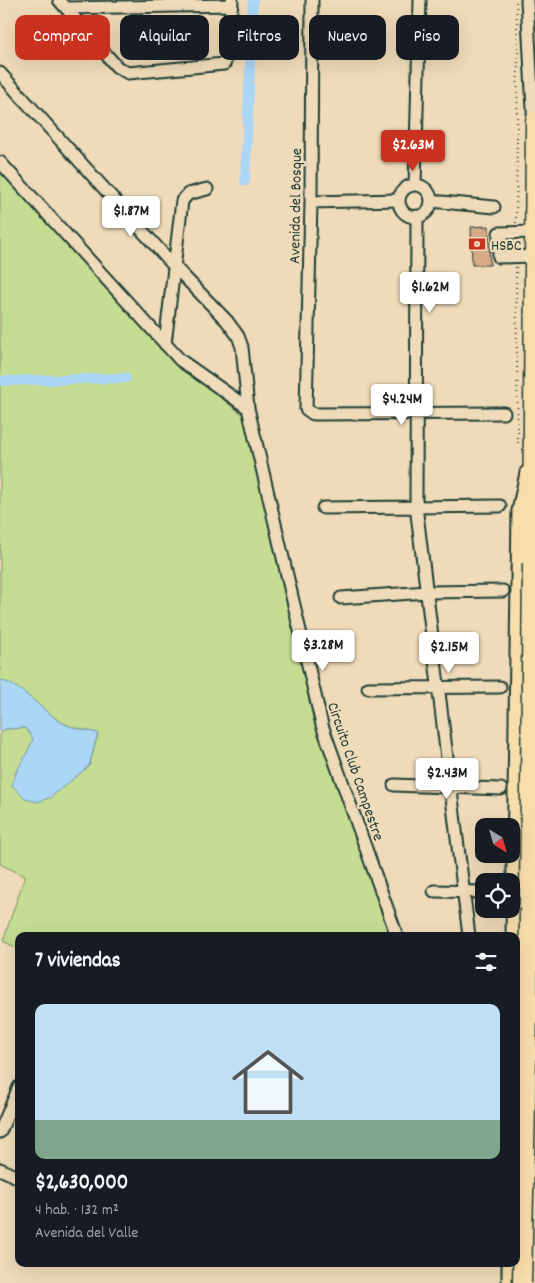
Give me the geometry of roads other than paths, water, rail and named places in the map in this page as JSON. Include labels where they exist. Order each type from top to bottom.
[{"type":"highway","points":[[522,1283],[528,1023],[535,122]]},
{"type":"main road","points":[[516,818],[520,511],[534,440]]},
{"type":"main road","points":[[520,818],[535,818]]},
{"type":"main road","points":[[514,932],[515,863]]},
{"type":"main road","points":[[520,1105],[523,1102],[535,1100]]},
{"type":"main road","points":[[510,1267],[510,1283]]},
{"type":"street","name":"Avenida del Bosque","points":[[312,0],[311,202],[305,406],[308,412],[313,414],[418,412]]},
{"type":"street","points":[[415,185],[420,0]]},
{"type":"street","points":[[527,0],[535,147]]},
{"type":"street","points":[[232,2],[227,60],[218,66],[128,73],[122,71],[63,4],[232,2]]},
{"type":"street","name":"Circuito Club Campestre","points":[[0,73],[173,265],[227,321],[238,336],[242,347],[248,408],[322,725],[396,932]]},
{"type":"street","points":[[0,162],[180,360],[248,408]]},
{"type":"street","points":[[415,185],[426,190],[431,202],[426,212],[417,216],[403,212],[399,200],[404,190],[415,185]]},
{"type":"street","points":[[165,344],[182,201],[188,194],[207,189]]},
{"type":"street","points":[[311,202],[399,200]]},
{"type":"street","points":[[431,202],[494,206]]},
{"type":"street","points":[[417,216],[418,412],[416,506],[469,932]]},
{"type":"street","points":[[534,232],[499,233],[500,257],[534,256]]},
{"type":"street","points":[[418,412],[504,413]]},
{"type":"street","points":[[323,508],[500,506]]},
{"type":"street","points":[[341,598],[427,592],[503,591]]},
{"type":"street","points":[[368,688],[500,687]]},
{"type":"street","points":[[394,786],[501,789]]},
{"type":"street","points":[[434,891],[475,892]]},
{"type":"street","points":[[520,1032],[535,1032]]},
{"type":"street","points":[[0,1132],[15,1096]]},
{"type":"street","points":[[0,1169],[15,1176]]},
{"type":"water","points":[[0,680],[16,687],[63,723],[98,733],[89,766],[51,797],[38,802],[25,799],[12,785],[33,738],[25,728],[5,729],[0,734]]},
{"type":"waterway","points":[[245,181],[253,0]]},
{"type":"waterway","points":[[0,381],[126,378]]},
{"type":"place","name":"HSBC","points":[[477,244]]}]
